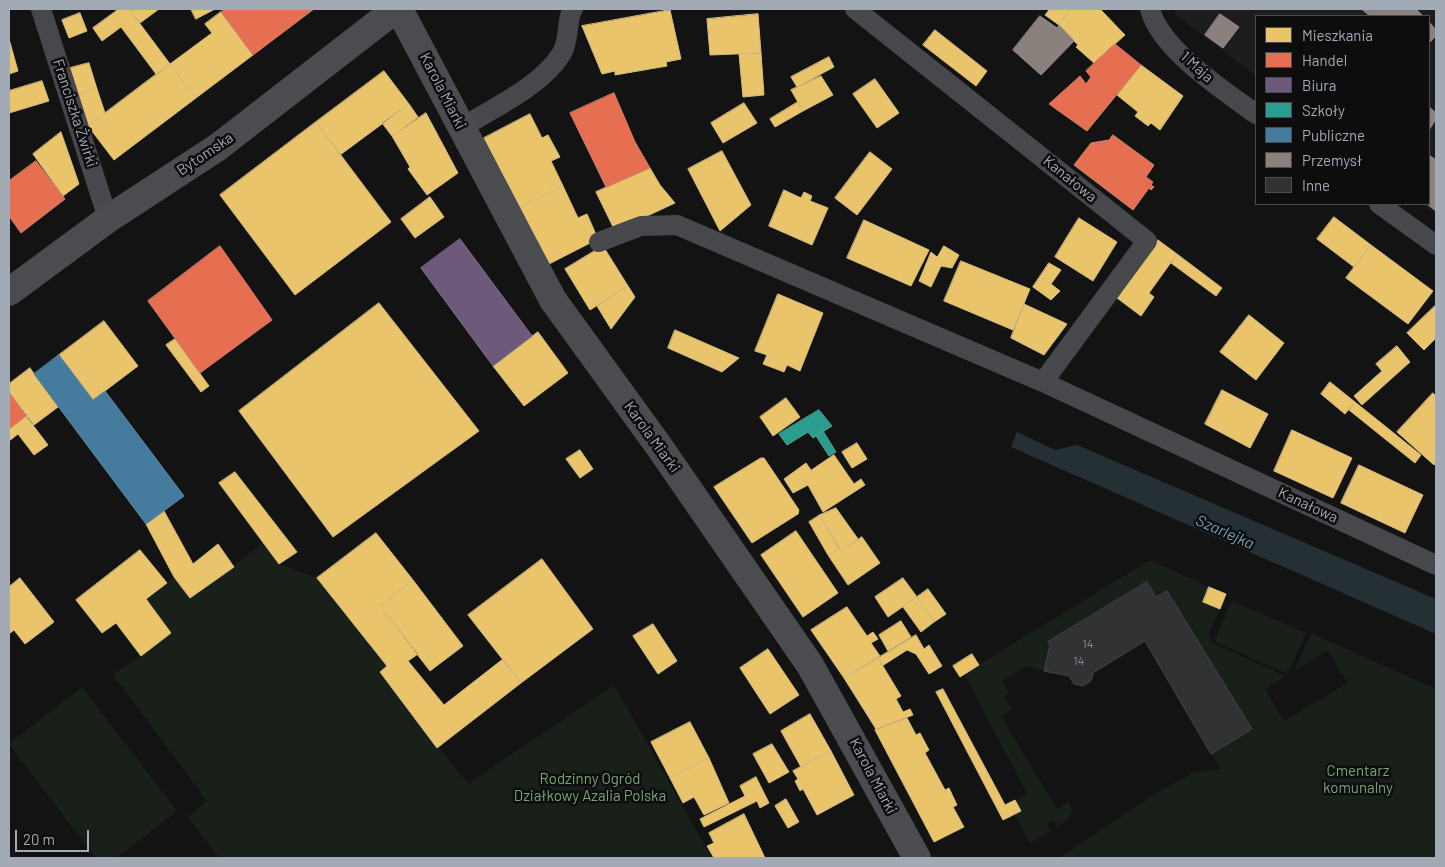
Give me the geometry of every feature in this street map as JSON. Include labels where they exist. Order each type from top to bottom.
[{"type":"street","name":"Franciszka Żwirki","points":[[41,9],[108,219]]},
{"type":"street","name":"Bytomska","points":[[9,292],[108,219],[218,147],[398,9]]},
{"type":"street","name":"Karola Miarki","points":[[398,9],[553,300],[658,444],[810,665],[917,858]]},
{"type":"street","points":[[461,128],[510,100],[545,71],[562,53],[569,34],[570,13],[573,9]]},
{"type":"street","name":"Kanałowa","points":[[855,9],[1147,241],[1043,382]]},
{"type":"street","name":"1 Maja","points":[[1136,9],[1151,15],[1194,68],[1255,113]]},
{"type":"street","points":[[1381,205],[1436,245]]},
{"type":"street","name":"Kanałowa","points":[[599,242],[641,226],[677,225],[1043,382],[1436,565]]},
{"type":"shaded area","points":[[1175,9],[1436,9],[1436,214],[1423,205],[1430,205],[1430,15],[1255,15],[1255,75],[1176,15]]},
{"type":"green space","name":"Rodzinny Ogród Działkowy Azalia Polska","points":[[263,543],[279,564],[317,578],[387,666],[380,672],[468,784],[614,685],[712,858],[219,858],[188,817],[207,801],[113,675],[171,633],[146,599],[174,577],[191,598]]},
{"type":"green space","name":"Cmentarz komunalny","points":[[1150,560],[1209,587],[1203,602],[1220,609],[1208,635],[1213,644],[1286,676],[1265,689],[1284,721],[1348,683],[1328,651],[1295,670],[1311,633],[1436,689],[1436,858],[1059,858],[1155,794],[1193,773],[1221,769],[1211,754],[1251,729],[1167,591],[1156,597],[1147,582],[1049,642],[1044,671],[1027,666],[1002,681],[1009,693],[1004,697],[1012,709],[1001,716],[1057,809],[1069,802],[1072,811],[1070,817],[1058,827],[1053,821],[1047,824],[1051,831],[1030,843],[1014,814],[1021,810],[1015,800],[1027,793],[964,674]]},
{"type":"green space","points":[[1232,601],[1306,633],[1288,674],[1214,641]]},
{"type":"green space","points":[[82,687],[177,811],[116,858],[96,858],[9,744]]},
{"type":"water","name":"Szarlejka","points":[[1017,432],[1055,450],[1077,445],[1436,599],[1436,634],[1011,447]]},
{"type":"building: Mieszkania","points":[[119,9],[129,9],[170,64],[156,74],[121,27],[102,41],[93,28]]},
{"type":"building: Mieszkania","points":[[129,9],[159,9],[140,23]]},
{"type":"building: Mieszkania","points":[[191,9],[215,9],[196,19]]},
{"type":"building: Mieszkania","points":[[1047,9],[1071,9],[1059,25],[1045,15],[1049,10]]},
{"type":"building: Mieszkania","points":[[1071,9],[1100,9],[1125,35],[1094,63],[1076,47],[1078,45],[1059,25]]},
{"type":"building: Mieszkania","points":[[670,10],[681,59],[666,62],[667,66],[615,75],[615,71],[602,74],[582,26]]},
{"type":"building: Mieszkania","points":[[221,12],[253,55],[196,98],[170,64],[212,33],[205,24]]},
{"type":"building: Mieszkania","points":[[80,13],[87,31],[69,38],[62,20]]},
{"type":"building: Mieszkania","points":[[758,14],[761,53],[710,55],[707,19]]},
{"type":"building: Mieszkania","points":[[935,30],[987,71],[976,86],[923,45]]},
{"type":"building: Mieszkania","points":[[9,39],[18,71],[9,74]]},
{"type":"building: Mieszkania","points":[[761,53],[764,95],[743,97],[739,54]]},
{"type":"building: Mieszkania","points":[[829,57],[834,67],[797,87],[791,77]]},
{"type":"building: Mieszkania","points":[[89,63],[97,89],[78,95],[70,68]]},
{"type":"building: Mieszkania","points":[[170,64],[196,98],[114,160],[88,126]]},
{"type":"building: Mieszkania","points":[[1141,65],[1183,96],[1160,130],[1151,123],[1148,126],[1135,116],[1138,112],[1117,95]]},
{"type":"building: Mieszkania","points":[[384,71],[409,104],[340,155],[316,122]]},
{"type":"building: Mieszkania","points":[[821,76],[833,95],[803,111],[791,90]]},
{"type":"building: Mieszkania","points":[[875,79],[899,113],[877,128],[853,94]]},
{"type":"building: Mieszkania","points":[[42,81],[49,101],[9,113],[9,91]]},
{"type":"building: Mieszkania","points":[[97,89],[105,113],[88,126],[78,95]]},
{"type":"building: Mieszkania","points":[[798,102],[803,111],[775,127],[770,119]]},
{"type":"building: Mieszkania","points":[[744,103],[757,123],[723,143],[711,123]]},
{"type":"building: Mieszkania","points":[[409,104],[418,117],[392,136],[382,123]]},
{"type":"building: Mieszkania","points":[[426,113],[458,173],[427,195],[408,169],[410,167],[392,136]]},
{"type":"building: Mieszkania","points":[[530,114],[542,138],[548,135],[560,157],[551,161],[563,186],[520,207],[484,138]]},
{"type":"building: Mieszkania","points":[[316,122],[391,222],[295,295],[220,195]]},
{"type":"building: Mieszkania","points":[[61,132],[79,184],[63,196],[33,154]]},
{"type":"building: Mieszkania","points":[[722,151],[751,205],[720,231],[688,169]]},
{"type":"building: Mieszkania","points":[[870,152],[892,169],[857,215],[835,198]]},
{"type":"building: Mieszkania","points":[[650,168],[660,185],[675,203],[615,231],[596,192]]},
{"type":"building: Mieszkania","points":[[563,186],[578,218],[587,214],[598,239],[549,264],[520,207]]},
{"type":"building: Mieszkania","points":[[784,190],[801,198],[804,192],[812,196],[810,201],[828,208],[812,245],[769,226]]},
{"type":"building: Mieszkania","points":[[430,197],[444,217],[415,238],[401,219]]},
{"type":"building: Mieszkania","points":[[1334,217],[1371,245],[1354,267],[1317,239]]},
{"type":"building: Mieszkania","points":[[1079,218],[1117,242],[1093,281],[1055,257]]},
{"type":"building: Mieszkania","points":[[864,220],[929,250],[911,286],[847,258]]},
{"type":"building: Mieszkania","points":[[1158,240],[1177,254],[1149,293],[1154,297],[1141,316],[1117,298]]},
{"type":"building: Mieszkania","points":[[1371,245],[1433,291],[1408,324],[1346,278]]},
{"type":"building: Mieszkania","points":[[603,246],[628,286],[590,310],[565,269]]},
{"type":"building: Mieszkania","points":[[944,246],[959,255],[952,268],[941,266],[931,287],[919,281],[931,252],[937,257]]},
{"type":"building: Mieszkania","points":[[1177,254],[1222,288],[1216,296],[1171,263]]},
{"type":"building: Mieszkania","points":[[961,261],[1030,289],[1013,330],[944,301]]},
{"type":"building: Mieszkania","points":[[1049,263],[1061,270],[1051,284],[1060,291],[1051,300],[1033,287]]},
{"type":"building: Mieszkania","points":[[628,286],[635,297],[611,329],[597,306]]},
{"type":"building: Mieszkania","points":[[778,294],[823,313],[800,371],[787,365],[784,372],[763,364],[767,355],[755,351]]},
{"type":"building: Mieszkania","points":[[379,303],[479,431],[333,537],[239,411]]},
{"type":"building: Mieszkania","points":[[1024,304],[1067,324],[1044,355],[1011,338]]},
{"type":"building: Mieszkania","points":[[1436,305],[1436,338],[1424,350],[1407,333]]},
{"type":"building: Mieszkania","points":[[1249,315],[1284,343],[1256,380],[1220,352]]},
{"type":"building: Mieszkania","points":[[104,321],[138,366],[93,400],[59,355]]},
{"type":"building: Mieszkania","points":[[675,330],[739,358],[722,372],[668,348]]},
{"type":"building: Mieszkania","points":[[538,332],[568,373],[524,406],[493,366]]},
{"type":"building: Mieszkania","points":[[175,339],[209,386],[201,392],[166,345]]},
{"type":"building: Mieszkania","points":[[1397,346],[1410,362],[1362,405],[1354,396],[1382,371],[1376,364]]},
{"type":"building: Mieszkania","points":[[30,368],[58,407],[34,425],[9,392],[9,384]]},
{"type":"building: Mieszkania","points":[[1330,382],[1355,402],[1345,414],[1321,394]]},
{"type":"building: Mieszkania","points":[[1222,390],[1268,414],[1250,448],[1205,424]]},
{"type":"building: Mieszkania","points":[[1433,393],[1436,396],[1436,462],[1434,465],[1397,432]]},
{"type":"building: Mieszkania","points":[[786,398],[800,417],[773,436],[760,417]]},
{"type":"building: Mieszkania","points":[[1355,402],[1421,455],[1415,463],[1349,410]]},
{"type":"building: Mieszkania","points":[[26,416],[48,445],[34,455],[18,434],[9,441],[9,429]]},
{"type":"building: Mieszkania","points":[[1292,430],[1352,458],[1333,498],[1274,471]]},
{"type":"building: Mieszkania","points":[[857,443],[867,459],[852,468],[842,452]]},
{"type":"building: Mieszkania","points":[[580,450],[593,469],[580,478],[566,459]]},
{"type":"building: Mieszkania","points":[[834,455],[854,484],[861,479],[865,485],[823,512],[808,485],[793,493],[784,479],[806,463],[811,470]]},
{"type":"building: Mieszkania","points":[[761,458],[764,458],[799,510],[798,514],[752,543],[714,487]]},
{"type":"building: Mieszkania","points":[[1359,465],[1423,495],[1405,533],[1341,503]]},
{"type":"building: Mieszkania","points":[[235,472],[297,552],[279,564],[219,483]]},
{"type":"building: Mieszkania","points":[[836,508],[858,539],[841,551],[820,515]]},
{"type":"building: Mieszkania","points":[[164,511],[193,564],[218,544],[234,567],[190,598],[174,577],[146,524]]},
{"type":"building: Mieszkania","points":[[820,515],[839,549],[828,555],[809,522]]},
{"type":"building: Mieszkania","points":[[796,531],[838,593],[803,617],[761,555]]},
{"type":"building: Mieszkania","points":[[376,533],[413,580],[380,606],[418,654],[408,661],[444,705],[503,659],[521,683],[437,748],[380,672],[387,666],[317,578]]},
{"type":"building: Mieszkania","points":[[862,537],[880,563],[848,585],[828,555],[839,549],[841,551]]},
{"type":"building: Mieszkania","points":[[140,550],[167,583],[146,599],[171,633],[141,656],[116,623],[102,633],[76,600]]},
{"type":"building: Mieszkania","points":[[542,559],[593,629],[521,683],[468,615]]},
{"type":"building: Mieszkania","points":[[20,578],[54,622],[25,644],[14,630],[9,634],[9,587]]},
{"type":"building: Mieszkania","points":[[903,578],[917,597],[888,617],[875,597]]},
{"type":"building: Mieszkania","points":[[413,580],[463,646],[430,671],[380,606]]},
{"type":"building: Mieszkania","points":[[1209,587],[1226,594],[1220,609],[1203,602]]},
{"type":"building: Mieszkania","points":[[928,589],[946,614],[934,622],[917,597]]},
{"type":"building: Mieszkania","points":[[917,597],[934,622],[921,632],[903,607]]},
{"type":"building: Mieszkania","points":[[847,607],[867,636],[873,632],[878,639],[871,643],[880,656],[844,678],[811,630]]},
{"type":"building: Mieszkania","points":[[901,621],[911,637],[888,651],[879,635]]},
{"type":"building: Mieszkania","points":[[653,624],[677,661],[658,674],[633,636]]},
{"type":"building: Mieszkania","points":[[916,635],[924,649],[929,645],[942,666],[929,674],[916,654],[907,650],[882,666],[878,658]]},
{"type":"building: Mieszkania","points":[[768,649],[799,695],[770,714],[740,668]]},
{"type":"building: Mieszkania","points":[[972,654],[979,665],[960,677],[953,666]]},
{"type":"building: Mieszkania","points":[[878,658],[901,696],[896,699],[903,712],[910,709],[913,715],[876,729],[844,678]]},
{"type":"building: Mieszkania","points":[[943,689],[1005,805],[1015,800],[1021,811],[1003,820],[936,692]]},
{"type":"building: Mieszkania","points":[[810,714],[831,751],[801,767],[781,731]]},
{"type":"building: Mieszkania","points":[[907,718],[916,735],[920,733],[929,750],[925,753],[945,790],[949,788],[957,805],[953,807],[964,827],[934,842],[875,730]]},
{"type":"building: Mieszkania","points":[[690,722],[709,758],[670,778],[651,742]]},
{"type":"building: Mieszkania","points":[[772,744],[789,772],[769,783],[753,754]]},
{"type":"building: Mieszkania","points":[[831,751],[854,795],[817,815],[803,789],[800,791],[795,781],[798,779],[793,771]]},
{"type":"building: Mieszkania","points":[[709,758],[729,803],[704,815],[694,797],[683,803],[670,778]]},
{"type":"building: Mieszkania","points":[[756,777],[769,803],[760,808],[757,801],[704,827],[700,819],[745,796],[740,786]]},
{"type":"building: Mieszkania","points":[[786,799],[799,822],[788,828],[775,806]]},
{"type":"building: Mieszkania","points":[[744,814],[765,858],[714,858],[707,846],[714,843],[709,833]]},
{"type":"building: Handel","points":[[226,9],[239,9],[240,11],[243,9],[314,9],[253,55],[221,12]]},
{"type":"building: Handel","points":[[1115,44],[1141,65],[1087,131],[1049,104],[1080,76],[1086,84],[1091,77],[1086,71]]},
{"type":"building: Handel","points":[[614,93],[635,142],[650,168],[606,187],[570,113]]},
{"type":"building: Handel","points":[[1113,135],[1154,165],[1146,177],[1153,182],[1151,185],[1154,187],[1151,190],[1149,188],[1133,210],[1074,165],[1091,143],[1109,140]]},
{"type":"building: Handel","points":[[36,161],[65,199],[21,233],[9,216],[9,181]]},
{"type":"building: Handel","points":[[220,246],[272,320],[200,373],[148,301]]},
{"type":"building: Handel","points":[[9,392],[26,416],[9,429]]},
{"type":"building: Biura","points":[[460,239],[532,336],[493,366],[421,268]]},
{"type":"building: Szkoły","points":[[819,410],[832,426],[813,438],[808,432],[787,445],[779,434]]},
{"type":"building: Szkoły","points":[[823,431],[836,452],[829,456],[816,436]]},
{"type":"building: Publiczne","points":[[59,355],[93,400],[105,391],[184,496],[146,524],[34,374]]},
{"type":"building: Przemysł","points":[[1362,9],[1416,9],[1422,15],[1369,15]]},
{"type":"building: Przemysł","points":[[1220,14],[1239,27],[1223,48],[1205,35]]},
{"type":"building: Przemysł","points":[[1040,16],[1057,28],[1059,25],[1074,41],[1041,75],[1013,50]]},
{"type":"building: Przemysł","points":[[1430,23],[1436,30],[1436,36],[1430,42]]},
{"type":"building: Przemysł","points":[[1430,108],[1436,113],[1436,119],[1430,128]]},
{"type":"building: Przemysł","points":[[1430,156],[1436,160],[1436,211],[1428,205],[1430,205]]},
{"type":"building: Inne","points":[[1147,582],[1156,597],[1167,591],[1252,729],[1211,754],[1145,641],[1093,673],[1091,681],[1083,686],[1074,684],[1069,676],[1044,671],[1050,645],[1048,642]]}]
